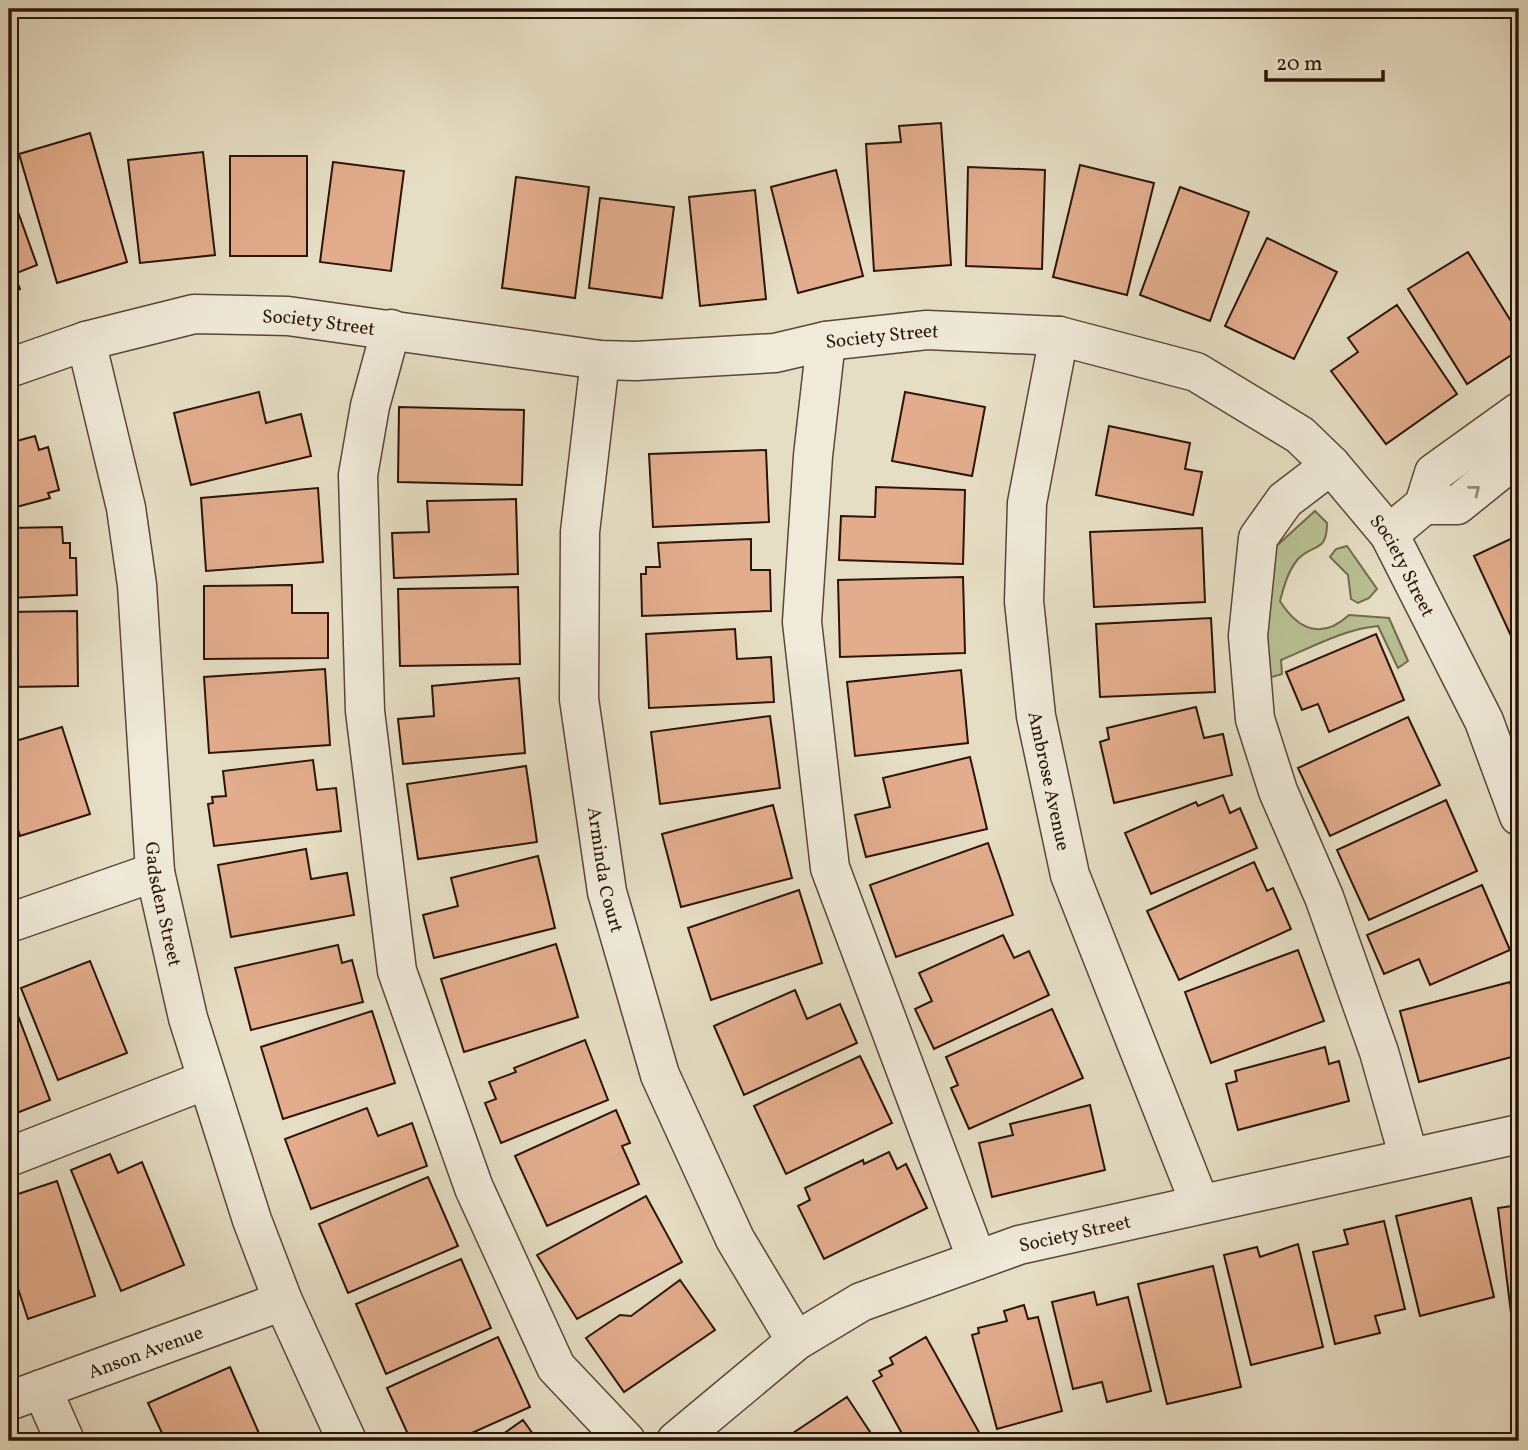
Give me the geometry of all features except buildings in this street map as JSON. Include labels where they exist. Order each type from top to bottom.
[{"type":"street","name":"Society Street","points":[[9,368],[86,341],[194,314],[288,316],[600,360],[636,361],[775,353],[826,341],[927,330],[1059,336],[1196,372],[1300,435],[1331,465],[1390,534],[1484,721],[1519,816]]},
{"type":"street","points":[[391,329],[370,406],[358,475],[365,712],[397,971],[474,1188],[556,1367],[626,1441]]},
{"type":"street","name":"Ambrose Avenue","points":[[1059,336],[1027,503],[1024,601],[1036,716],[1070,875],[1200,1204]]},
{"type":"street","name":"Gadsden Street","points":[[86,341],[126,508],[137,585],[155,872],[188,1018],[252,1220],[283,1301],[347,1441]]},
{"type":"street","points":[[826,341],[813,456],[803,622],[830,869],[977,1260]]},
{"type":"street","name":"Arminda Court","points":[[600,360],[580,533],[579,699],[607,892],[660,1075],[735,1239],[796,1341]]},
{"type":"street","points":[[1390,534],[1424,505],[1457,505],[1514,437]]},
{"type":"street","points":[[1331,465],[1285,500],[1258,538],[1248,636],[1255,719],[1278,791],[1324,897],[1378,1052],[1409,1158]]},
{"type":"street","points":[[9,923],[155,872]]},
{"type":"street","points":[[9,1157],[206,1080]]},
{"type":"street","name":"Society Street","points":[[676,1441],[796,1341],[861,1302],[1019,1245],[1519,1133]]},
{"type":"street","name":"Anson Avenue","points":[[25,1395],[283,1301]]},
{"type":"street","points":[[25,1395],[65,1441]]},
{"type":"green space","points":[[1315,511],[1327,523],[1325,539],[1298,559],[1287,579],[1280,601],[1295,619],[1311,628],[1329,627],[1349,615],[1389,618],[1408,661],[1398,668],[1378,626],[1341,635],[1281,660],[1282,674],[1268,678],[1264,602],[1273,549]]},
{"type":"green space","points":[[1347,546],[1377,589],[1369,598],[1358,603],[1351,599],[1348,575],[1330,557],[1336,549]]}]
